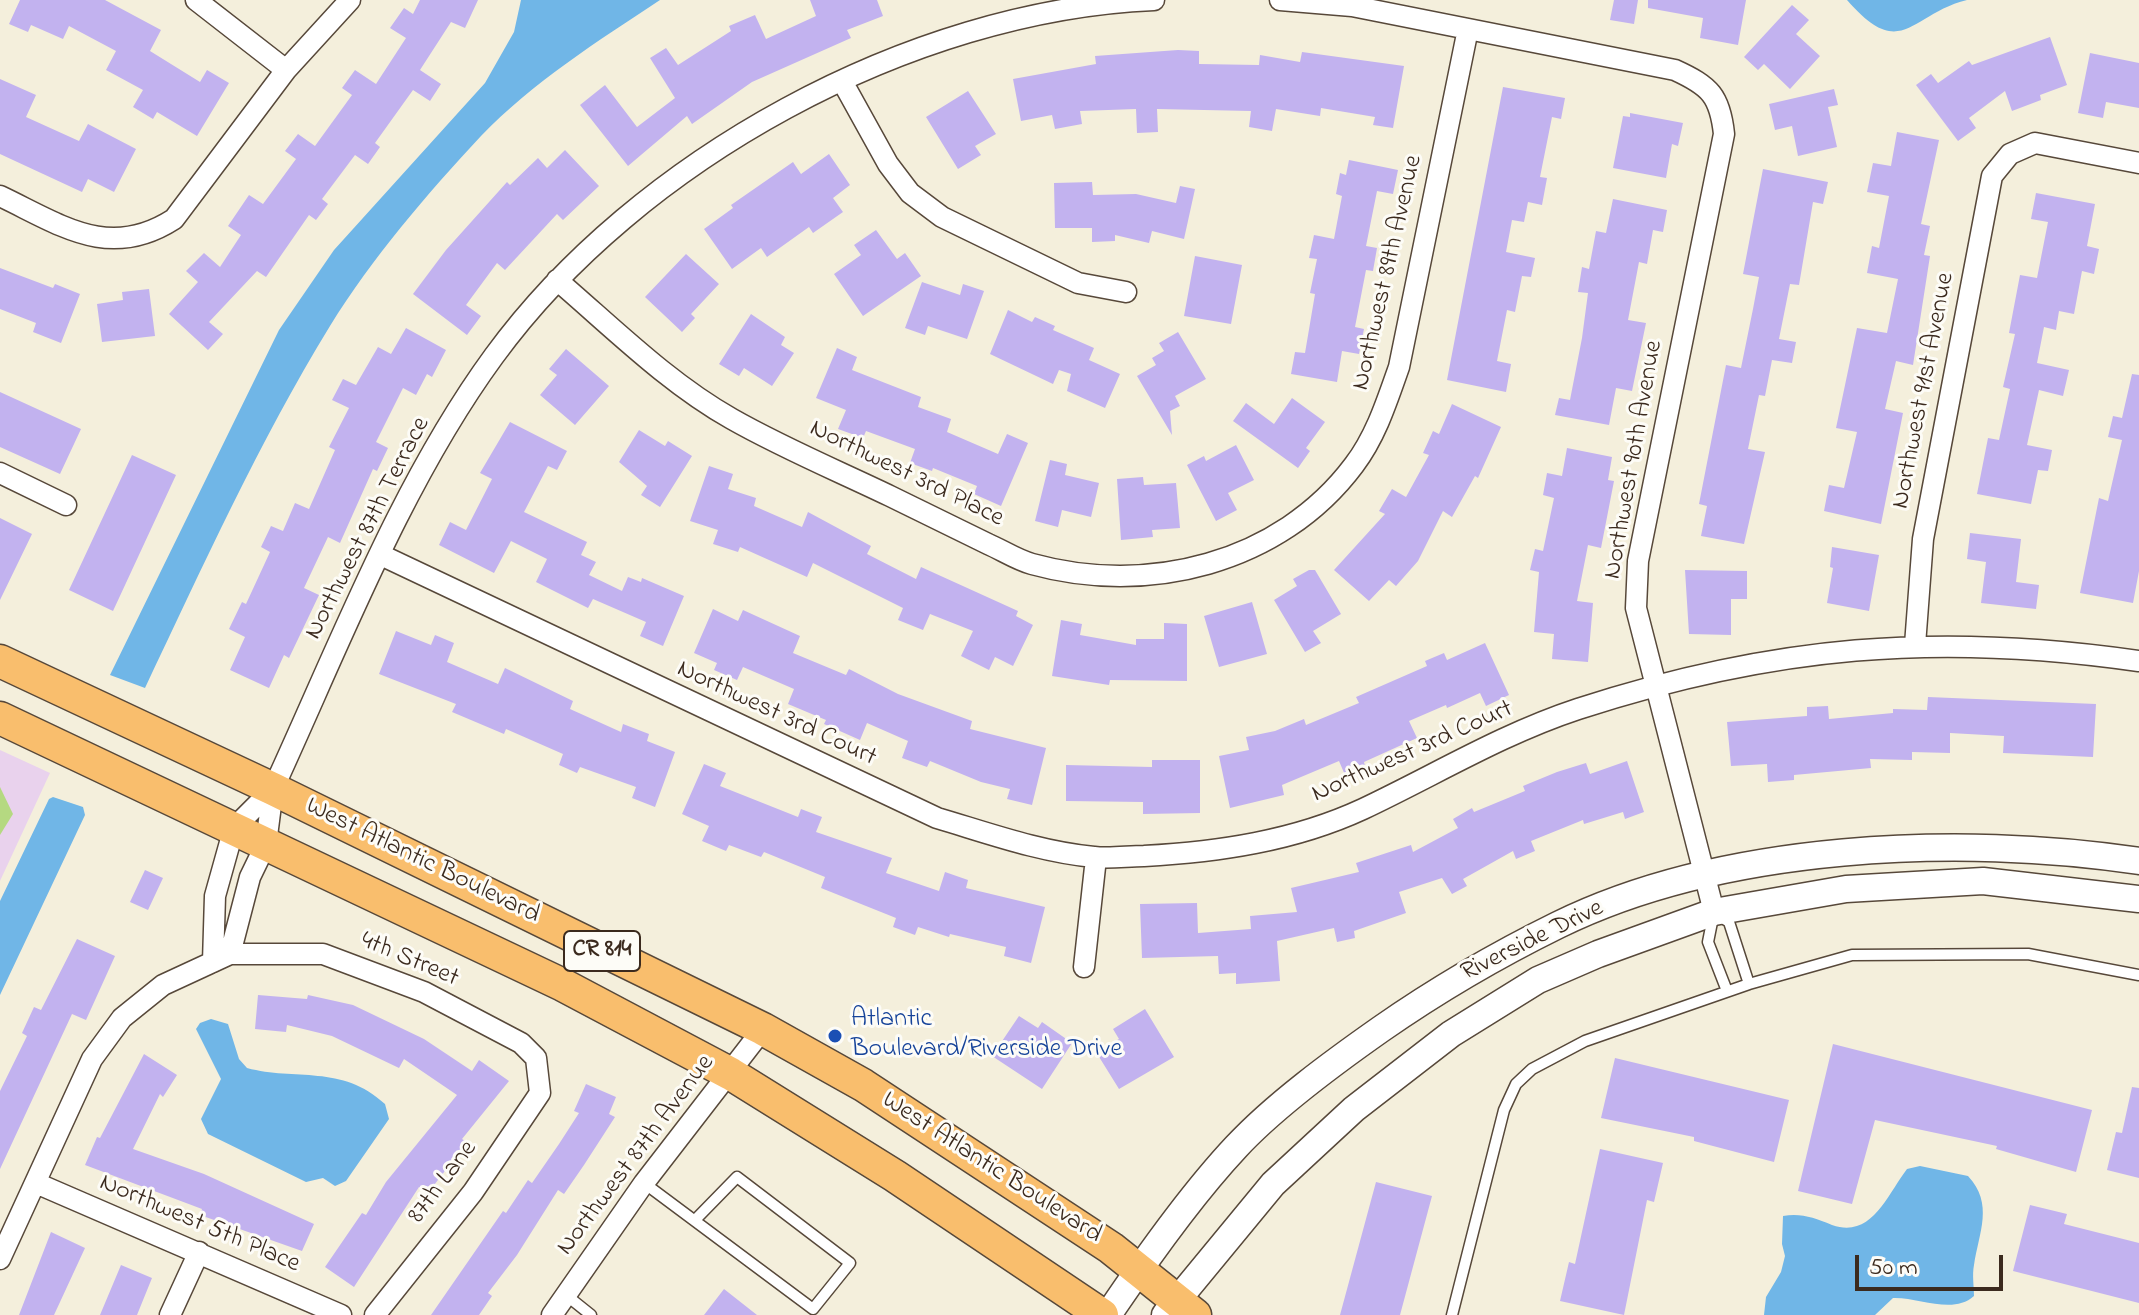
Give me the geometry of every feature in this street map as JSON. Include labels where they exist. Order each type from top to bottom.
[{"type":"main road","name":"West Atlantic Boulevard","points":[[0,661],[273,789],[763,1029],[876,1094],[1139,1270],[1179,1310]]},
{"type":"main road","name":"West Atlantic Boulevard","points":[[0,718],[563,985],[731,1074],[908,1184],[1105,1315]]},
{"type":"street","points":[[196,0],[286,70]]},
{"type":"street","points":[[0,196],[77,233],[100,239],[127,239],[151,234],[174,219],[286,70],[350,0]]},
{"type":"street","name":"Northwest 87th Terrace","points":[[222,958],[250,877],[266,844],[273,789],[425,464],[486,368],[557,280],[626,217],[698,162],[770,116],[842,81],[910,52],[1025,18],[1154,0]]},
{"type":"street","points":[[1280,0],[1352,6],[1468,29]]},
{"type":"street","name":"Northwest 90th Avenue","points":[[1468,29],[1675,70],[1702,82],[1721,108],[1724,134],[1638,561],[1636,608],[1702,875],[1714,912]]},
{"type":"street","name":"Northwest 89th Avenue","points":[[1275,535],[1314,507],[1354,465],[1382,418],[1399,367],[1468,29]]},
{"type":"street","points":[[842,81],[895,174],[910,193],[942,217],[1078,283],[1126,292]]},
{"type":"street","name":"Northwest 91st Avenue","points":[[1915,645],[1923,539],[1992,176],[2010,154],[2035,143],[2139,163]]},
{"type":"street","name":"Northwest 3rd Place","points":[[557,280],[662,370],[731,419],[1029,563],[1092,577],[1152,576],[1239,554],[1275,535]]},
{"type":"street","points":[[0,473],[66,505]]},
{"type":"street","name":"Northwest 3rd Court","points":[[381,555],[937,818],[1025,845],[1096,858],[1203,853],[1279,839],[1360,810],[1477,749],[1575,710],[1654,686],[1743,665],[1839,650],[1915,645],[2001,647],[2139,661]]},
{"type":"street","name":"Northwest 87th Terrace","points":[[222,958],[215,896],[234,828],[273,789]]},
{"type":"street","name":"Riverside Drive","points":[[1105,1315],[1236,1146],[1338,1059],[1434,992],[1560,923],[1632,896],[1702,875],[1862,848],[2030,848],[2139,861]]},
{"type":"street","points":[[1084,967],[1096,858]]},
{"type":"street","name":"Riverside Drive","points":[[1179,1310],[1273,1184],[1354,1109],[1451,1034],[1538,980],[1714,912],[1846,889],[1983,881],[2139,898]]},
{"type":"street","name":"4th Street","points":[[222,958],[323,954],[370,969],[424,992],[521,1043],[536,1058],[540,1075]]},
{"type":"street","points":[[0,1259],[92,1059],[122,1018],[163,985],[222,958]]},
{"type":"street","name":"Northwest 87th Avenue","points":[[552,1315],[644,1183],[763,1029]]},
{"type":"street","name":"87th Lane","points":[[375,1315],[473,1192],[540,1093],[540,1075]]},
{"type":"street","name":"Northwest 5th Place","points":[[36,1183],[341,1315]]},
{"type":"street","points":[[170,1315],[199,1252]]},
{"type":"lane","points":[[1727,991],[1708,942],[1714,912],[1729,922],[1749,984]]},
{"type":"lane","points":[[1452,1315],[1504,1110],[1516,1084],[1532,1069],[1585,1041],[1727,991],[1852,955],[2028,954],[2139,975]]},
{"type":"lane","points":[[644,1183],[813,1309],[850,1263],[737,1177],[696,1219]]},
{"type":"lane","points":[[566,1295],[591,1315]]},
{"type":"shaded area","points":[[0,750],[50,773],[0,881]]},
{"type":"green space","points":[[0,787],[13,814],[0,835]]},
{"type":"water","points":[[521,0],[660,0],[567,63],[501,116],[401,227],[346,301],[279,414],[145,688],[110,675],[279,330],[334,250],[485,83],[514,32]]},
{"type":"water","points":[[1847,0],[1967,0],[1906,29],[1894,31],[1881,29]]},
{"type":"water","points":[[53,797],[83,807],[85,815],[0,995],[0,901],[49,799]]},
{"type":"water","points":[[211,1019],[228,1024],[239,1059],[247,1068],[335,1078],[352,1083],[385,1104],[389,1119],[346,1181],[335,1186],[323,1178],[306,1182],[208,1134],[201,1119],[221,1079],[196,1029],[200,1023]]},
{"type":"water","points":[[1920,1166],[1968,1176],[1981,1197],[1983,1219],[1973,1269],[1974,1296],[1966,1302],[1946,1305],[1893,1298],[1875,1315],[1764,1315],[1766,1297],[1781,1272],[1785,1256],[1783,1216],[1808,1217],[1846,1228],[1858,1226],[1877,1212],[1907,1169]]},
{"type":"building","points":[[20,0],[105,0],[161,30],[150,51],[200,82],[207,70],[229,83],[197,136],[157,112],[153,119],[133,107],[143,90],[106,70],[116,51],[69,26],[63,39],[31,25],[28,32],[9,24]]},
{"type":"building","points":[[420,0],[478,0],[465,28],[451,22],[420,70],[441,84],[430,101],[413,90],[375,143],[380,147],[368,164],[355,155],[322,199],[328,204],[316,220],[309,215],[266,277],[257,271],[209,322],[223,334],[208,350],[169,314],[198,282],[186,271],[204,253],[220,267],[241,235],[228,226],[249,195],[263,204],[296,159],[285,151],[298,134],[315,146],[352,95],[342,88],[355,70],[376,84],[406,38],[390,28],[404,8],[413,14]]},
{"type":"building","points":[[810,0],[877,0],[883,16],[847,30],[851,38],[752,82],[692,124],[687,116],[628,166],[580,105],[605,85],[637,127],[675,98],[650,58],[666,48],[678,65],[731,31],[729,26],[755,15],[766,39],[816,16]]},
{"type":"building","points":[[1614,0],[1638,0],[1634,24],[1610,20]]},
{"type":"building","points":[[1648,0],[1746,0],[1738,45],[1700,38],[1703,18],[1648,8]]},
{"type":"building","points":[[1792,5],[1809,20],[1796,34],[1820,56],[1790,89],[1764,64],[1758,70],[1744,57]]},
{"type":"building","points":[[2050,37],[2067,85],[2040,95],[2041,100],[2012,111],[2005,91],[1969,118],[1976,128],[1958,141],[1916,85],[1931,74],[1938,83],[1969,61],[1972,65]]},
{"type":"building","points":[[1199,51],[1199,64],[1259,65],[1260,55],[1300,62],[1302,52],[1404,66],[1393,128],[1373,125],[1375,117],[1321,108],[1320,116],[1276,109],[1272,131],[1249,127],[1251,111],[1157,109],[1158,132],[1137,133],[1136,109],[1080,111],[1082,124],[1055,129],[1052,115],[1021,121],[1013,79],[1096,64],[1095,56]]},
{"type":"building","points":[[2090,53],[2139,63],[2139,108],[2106,102],[2103,118],[2078,113]]},
{"type":"building","points":[[0,79],[36,95],[26,117],[79,141],[88,124],[136,149],[114,192],[88,179],[82,192],[0,154]]},
{"type":"building","points":[[1503,87],[1565,98],[1561,119],[1552,117],[1540,177],[1547,178],[1542,205],[1528,202],[1524,222],[1512,220],[1506,252],[1535,258],[1531,277],[1522,276],[1515,312],[1507,310],[1497,361],[1511,364],[1506,392],[1447,380]]},
{"type":"building","points":[[1834,89],[1838,105],[1828,107],[1837,147],[1798,156],[1792,126],[1775,130],[1769,104]]},
{"type":"building","points":[[968,91],[996,134],[975,146],[981,155],[958,169],[926,117]]},
{"type":"building","points":[[1630,113],[1683,123],[1678,146],[1672,144],[1666,178],[1613,168],[1623,116],[1630,117]]},
{"type":"building","points":[[1897,132],[1939,140],[1921,224],[1930,226],[1924,255],[1930,256],[1913,365],[1896,361],[1885,409],[1903,413],[1881,524],[1824,511],[1829,485],[1844,488],[1857,432],[1836,428],[1857,328],[1887,333],[1898,279],[1867,273],[1872,246],[1879,248],[1889,196],[1867,192],[1873,163],[1891,166]]},
{"type":"building","points":[[565,150],[599,186],[563,220],[557,214],[505,270],[497,263],[466,305],[481,316],[467,335],[413,294],[446,250],[507,182],[510,185],[538,158],[547,168]]},
{"type":"building","points":[[829,154],[850,185],[833,198],[843,212],[813,233],[809,227],[767,257],[761,248],[732,269],[704,229],[733,208],[731,205],[793,162],[801,174]]},
{"type":"building","points":[[1349,160],[1398,170],[1393,194],[1377,191],[1366,246],[1377,248],[1373,271],[1366,270],[1355,327],[1364,329],[1359,354],[1342,351],[1337,382],[1291,374],[1295,352],[1305,353],[1315,294],[1310,293],[1317,259],[1309,258],[1314,235],[1334,239],[1342,196],[1336,194],[1340,173],[1346,175]]},
{"type":"building","points":[[1763,169],[1828,182],[1823,204],[1813,202],[1799,285],[1790,284],[1779,339],[1796,342],[1792,363],[1772,360],[1765,396],[1759,395],[1748,449],[1765,452],[1744,544],[1701,536],[1707,506],[1699,504],[1726,365],[1741,368],[1753,309],[1759,277],[1743,274]]},
{"type":"building","points":[[1092,182],[1093,195],[1136,194],[1176,203],[1180,186],[1195,189],[1184,239],[1152,231],[1149,243],[1115,235],[1115,241],[1092,242],[1092,228],[1055,228],[1054,183]]},
{"type":"building","points":[[2036,193],[2095,204],[2087,246],[2099,249],[2094,274],[2082,271],[2074,314],[2059,311],[2056,330],[2044,327],[2037,363],[2069,370],[2063,396],[2039,390],[2027,445],[2052,450],[2048,471],[2038,470],[2031,504],[1977,494],[1988,438],[1999,440],[2010,389],[2003,387],[2015,334],[2009,333],[2020,275],[2037,278],[2048,222],[2031,219]]},
{"type":"building","points":[[1613,199],[1667,210],[1663,232],[1653,230],[1647,264],[1639,262],[1628,320],[1646,323],[1632,391],[1616,388],[1609,425],[1555,415],[1559,398],[1570,400],[1582,338],[1588,293],[1578,292],[1582,267],[1589,269],[1596,231],[1606,233]]},
{"type":"building","points":[[876,230],[897,259],[905,253],[921,276],[863,316],[834,274],[861,255],[854,245]]},
{"type":"building","points":[[686,254],[719,284],[691,314],[695,318],[682,332],[645,297]]},
{"type":"building","points":[[1195,256],[1242,265],[1231,324],[1184,316]]},
{"type":"building","points":[[0,268],[53,288],[55,284],[80,294],[61,343],[33,332],[36,323],[0,309]]},
{"type":"building","points":[[922,282],[960,295],[963,284],[984,291],[967,339],[928,326],[925,335],[905,328]]},
{"type":"building","points":[[149,289],[155,336],[102,342],[97,304],[123,300],[122,292]]},
{"type":"building","points":[[1008,310],[1032,322],[1035,317],[1055,326],[1053,330],[1094,348],[1089,360],[1120,374],[1105,408],[1067,391],[1071,374],[1059,370],[1053,384],[990,354]]},
{"type":"building","points":[[751,314],[785,337],[781,345],[794,353],[772,386],[744,368],[739,376],[719,364]]},
{"type":"building","points":[[406,328],[446,350],[432,377],[427,374],[416,395],[403,388],[376,442],[388,448],[377,471],[373,469],[340,543],[328,537],[304,588],[319,595],[289,658],[284,655],[269,688],[230,670],[245,637],[229,629],[242,602],[246,604],[270,552],[261,547],[271,526],[283,531],[295,503],[309,509],[335,450],[329,447],[349,408],[332,400],[343,379],[356,385],[378,347],[391,354]]},
{"type":"building","points":[[1178,332],[1206,379],[1175,396],[1180,406],[1170,411],[1172,435],[1137,376],[1156,365],[1152,358],[1164,351],[1159,343]]},
{"type":"building","points":[[837,348],[857,357],[852,370],[921,397],[918,407],[951,419],[947,432],[998,454],[1007,434],[1028,443],[1001,506],[974,494],[977,486],[933,468],[932,471],[910,463],[915,449],[866,431],[863,438],[838,429],[846,410],[816,398]]},
{"type":"building","points":[[566,349],[609,386],[575,425],[540,395],[557,375],[549,369]]},
{"type":"building","points":[[2132,374],[2139,375],[2139,571],[2133,603],[2080,593],[2099,498],[2108,501],[2122,440],[2108,437],[2113,416],[2122,418]]},
{"type":"building","points":[[0,392],[81,429],[60,474],[0,447]]},
{"type":"building","points":[[1292,398],[1325,422],[1306,448],[1310,451],[1298,468],[1233,421],[1246,403],[1274,424]]},
{"type":"building","points":[[1452,404],[1501,427],[1478,478],[1475,476],[1452,517],[1443,511],[1418,561],[1396,586],[1389,580],[1369,601],[1334,570],[1385,514],[1379,511],[1392,489],[1406,497],[1429,455],[1423,453],[1433,431],[1439,434]]},
{"type":"building","points":[[510,422],[567,451],[557,470],[548,466],[524,512],[587,542],[581,555],[596,562],[589,575],[622,591],[628,577],[641,582],[642,578],[684,596],[663,646],[640,636],[646,622],[593,599],[588,608],[536,582],[547,559],[511,541],[494,573],[439,545],[450,522],[466,530],[492,479],[480,473]]},
{"type":"building","points":[[639,430],[665,446],[668,441],[692,456],[660,507],[641,495],[647,486],[619,462]]},
{"type":"building","points":[[1236,445],[1254,480],[1228,493],[1237,510],[1216,521],[1187,465],[1204,456],[1206,461]]},
{"type":"building","points":[[1567,448],[1612,457],[1608,480],[1614,481],[1601,548],[1588,545],[1577,601],[1593,603],[1588,662],[1552,659],[1554,634],[1534,632],[1539,572],[1530,570],[1535,549],[1543,551],[1554,498],[1543,495],[1547,473],[1562,476]]},
{"type":"building","points":[[132,455],[176,475],[113,611],[69,590]]},
{"type":"building","points":[[1050,460],[1067,464],[1065,475],[1099,483],[1091,517],[1062,510],[1058,527],[1035,521]]},
{"type":"building","points":[[709,466],[733,474],[728,489],[756,498],[754,506],[802,527],[808,512],[871,546],[867,554],[916,579],[921,567],[1018,611],[1016,616],[1033,625],[1013,666],[995,657],[989,670],[961,656],[973,631],[930,614],[923,630],[898,620],[903,608],[813,563],[807,577],[740,547],[738,552],[713,544],[718,530],[690,521]]},
{"type":"building","points":[[1143,477],[1144,485],[1176,483],[1180,528],[1152,530],[1153,537],[1121,540],[1117,479]]},
{"type":"building","points":[[0,518],[32,534],[0,600]]},
{"type":"building","points":[[1970,533],[2021,539],[2016,582],[2039,585],[2036,609],[1981,603],[1986,562],[1967,559]]},
{"type":"building","points":[[1832,547],[1879,555],[1869,611],[1827,603],[1833,568],[1830,567]]},
{"type":"building","points":[[1315,570],[1341,614],[1313,631],[1321,643],[1305,652],[1274,600],[1297,586],[1293,579]]},
{"type":"building","points":[[1685,570],[1747,571],[1747,599],[1731,599],[1731,635],[1689,634]]},
{"type":"building","points":[[1252,602],[1267,654],[1219,667],[1204,616]]},
{"type":"building","points":[[713,609],[738,621],[743,610],[800,636],[793,653],[846,675],[849,669],[898,694],[972,721],[970,729],[1046,748],[1032,805],[1007,799],[1010,789],[981,782],[930,761],[927,767],[902,758],[908,741],[867,723],[860,740],[824,724],[826,720],[788,704],[794,689],[743,667],[737,680],[714,670],[717,663],[694,653]]},
{"type":"building","points":[[1061,620],[1082,624],[1080,635],[1136,645],[1136,639],[1164,639],[1164,623],[1187,624],[1187,681],[1110,680],[1109,685],[1052,676]]},
{"type":"building","points":[[396,631],[431,645],[435,635],[454,643],[447,662],[498,684],[505,668],[573,701],[570,709],[621,732],[623,724],[649,734],[647,741],[675,752],[655,807],[632,798],[636,787],[580,767],[577,773],[559,765],[563,754],[506,729],[504,734],[452,712],[456,704],[379,674]]},
{"type":"building","points":[[1485,643],[1509,695],[1486,706],[1480,693],[1447,708],[1446,705],[1409,721],[1417,738],[1364,762],[1365,766],[1345,775],[1339,761],[1282,785],[1284,795],[1230,808],[1219,756],[1249,750],[1246,737],[1275,731],[1304,719],[1306,725],[1359,703],[1356,697],[1427,666],[1425,661],[1444,653],[1447,660]]},
{"type":"building","points":[[1928,697],[2096,704],[2093,757],[2003,753],[2004,736],[1950,733],[1950,753],[1912,752],[1912,760],[1870,759],[1871,768],[1794,775],[1794,780],[1768,782],[1767,764],[1731,766],[1727,722],[1807,716],[1807,707],[1828,706],[1829,719],[1893,713],[1893,709],[1927,710]]},
{"type":"building","points":[[1152,760],[1200,760],[1200,813],[1143,814],[1143,802],[1066,801],[1066,765],[1152,767]]},
{"type":"building","points":[[1627,761],[1644,812],[1625,819],[1623,812],[1584,824],[1583,820],[1531,841],[1535,851],[1516,859],[1513,851],[1463,879],[1467,886],[1452,894],[1442,878],[1399,892],[1406,913],[1354,931],[1355,938],[1337,942],[1334,928],[1277,941],[1280,981],[1236,984],[1236,973],[1219,974],[1218,956],[1142,958],[1140,904],[1197,903],[1198,933],[1251,929],[1250,916],[1297,912],[1291,888],[1359,872],[1356,863],[1411,845],[1413,852],[1458,828],[1453,819],[1472,808],[1474,812],[1525,791],[1523,786],[1557,772],[1586,763],[1590,774]]},
{"type":"building","points":[[704,764],[726,773],[720,786],[798,817],[801,809],[822,817],[816,832],[892,858],[886,873],[939,891],[945,872],[968,880],[966,888],[1045,907],[1031,963],[1004,956],[1006,947],[950,934],[949,937],[918,927],[915,935],[893,927],[896,918],[821,888],[825,877],[764,852],[761,857],[729,845],[726,851],[702,841],[709,826],[682,814]]},
{"type":"building","points":[[145,870],[163,878],[148,910],[130,902]]},
{"type":"building","points":[[77,939],[115,956],[86,1020],[72,1014],[0,1169],[0,1091],[27,1036],[22,1033],[34,1007],[41,1010]]},
{"type":"building","points":[[258,995],[307,999],[308,995],[353,1005],[424,1039],[472,1071],[479,1060],[509,1081],[462,1139],[467,1142],[428,1193],[419,1187],[354,1287],[325,1267],[362,1213],[366,1215],[386,1182],[457,1095],[404,1059],[399,1068],[332,1036],[287,1025],[286,1032],[255,1029]]},
{"type":"building","points":[[1145,1009],[1174,1057],[1119,1089],[1096,1052],[1119,1039],[1113,1029]]},
{"type":"building","points":[[1019,1016],[1038,1028],[1042,1022],[1072,1043],[1042,1089],[992,1056]]},
{"type":"building","points":[[1833,1044],[2092,1110],[2076,1172],[1996,1149],[1997,1146],[1875,1120],[1852,1204],[1798,1191]]},
{"type":"building","points":[[144,1054],[177,1075],[163,1097],[160,1094],[133,1149],[204,1174],[314,1224],[302,1251],[200,1215],[202,1209],[85,1165],[97,1137],[100,1138]]},
{"type":"building","points":[[1615,1058],[1789,1100],[1774,1162],[1694,1141],[1694,1137],[1601,1118]]},
{"type":"building","points":[[586,1084],[616,1097],[609,1114],[615,1117],[584,1165],[564,1194],[558,1190],[517,1255],[488,1293],[492,1296],[479,1315],[431,1315],[503,1211],[506,1213],[528,1180],[532,1183],[559,1144],[579,1113],[574,1111]]},
{"type":"building","points":[[2132,1087],[2139,1088],[2139,1178],[2107,1170],[2116,1132],[2122,1133]]},
{"type":"building","points":[[1600,1149],[1663,1163],[1654,1202],[1647,1200],[1624,1315],[1560,1301],[1569,1262],[1575,1264]]},
{"type":"building","points":[[1376,1182],[1432,1196],[1400,1315],[1340,1315]]},
{"type":"building","points":[[2030,1205],[2067,1214],[2064,1224],[2139,1243],[2139,1303],[2013,1271]]},
{"type":"building","points":[[51,1232],[85,1248],[54,1315],[19,1315]]},
{"type":"building","points":[[121,1265],[152,1278],[137,1315],[100,1315]]},
{"type":"building","points":[[724,1289],[757,1315],[704,1315]]},
{"type":"place","name":"Atlantic Boulevard/Riverside Drive","points":[[835,1036]]}]
